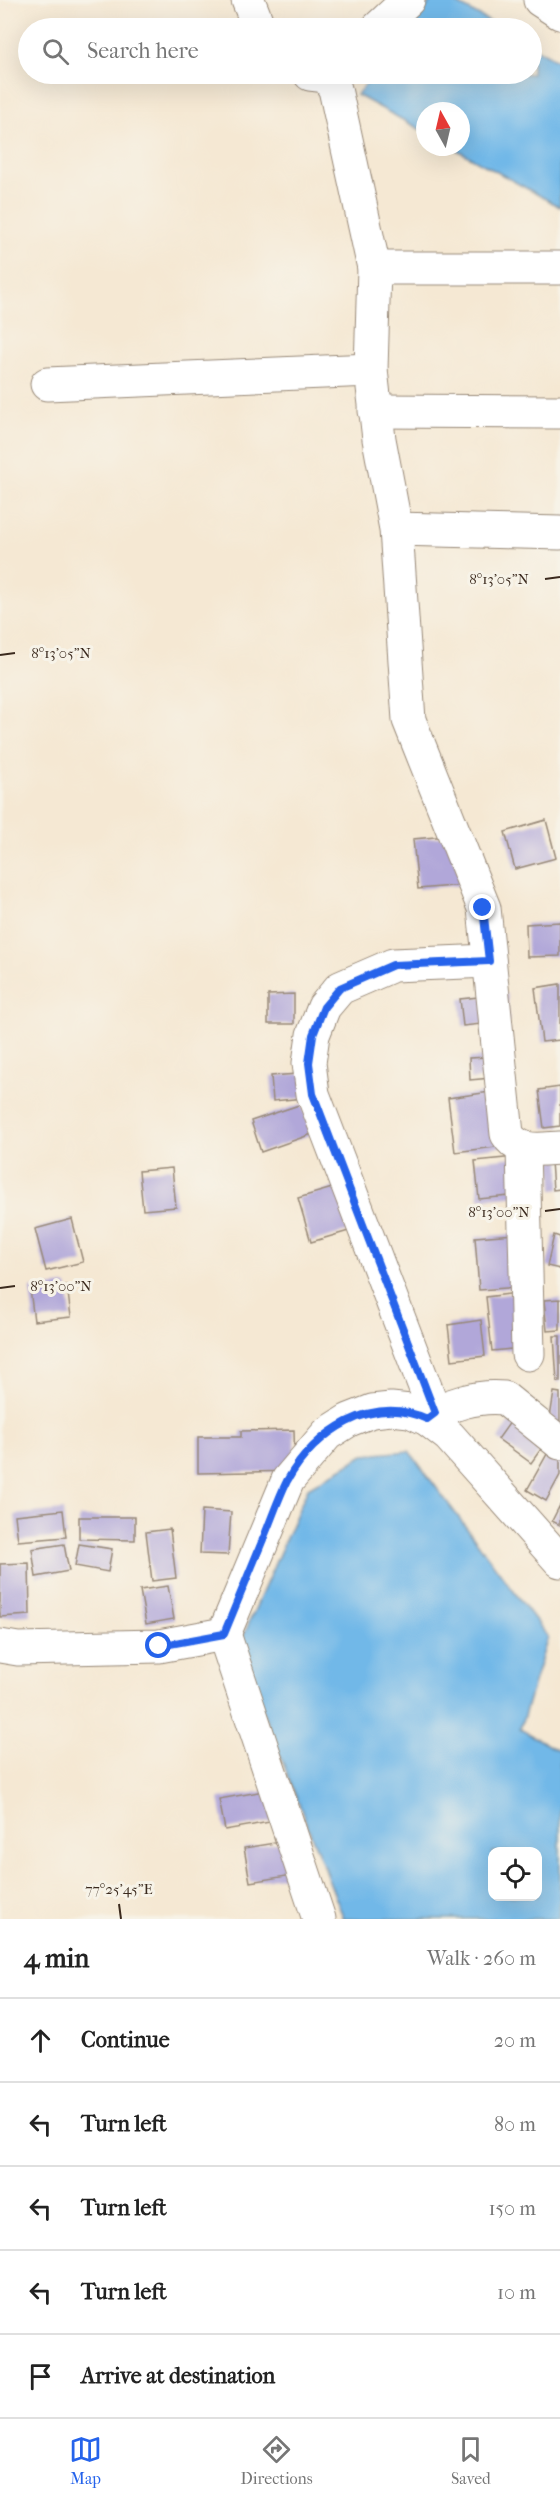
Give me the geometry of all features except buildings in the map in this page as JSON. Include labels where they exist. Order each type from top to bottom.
[{"type":"street","points":[[248,0],[255,18]]},
{"type":"street","points":[[389,18],[408,0]]},
{"type":"street","points":[[540,0],[560,13]]},
{"type":"street","points":[[333,84],[374,268],[371,370],[375,411],[396,529],[408,720],[483,908],[507,1134],[511,1140],[523,1148],[560,1148]]},
{"type":"street","points":[[374,268],[560,268]]},
{"type":"street","points":[[47,384],[371,370]]},
{"type":"street","points":[[375,411],[560,412]]},
{"type":"street","points":[[396,529],[560,533]]},
{"type":"street","points":[[489,961],[393,965],[340,988],[324,1007],[313,1035],[309,1063],[313,1094],[431,1416],[560,1561]]},
{"type":"street","points":[[523,1148],[528,1354]]},
{"type":"street","points":[[319,1919],[224,1634],[288,1480],[327,1434],[349,1420],[372,1411],[410,1411],[431,1416],[484,1397],[504,1398],[560,1443]]},
{"type":"street","points":[[0,1646],[18,1649],[159,1646],[224,1634]]},
{"type":"water","points":[[432,0],[451,0],[483,18],[417,18]]},
{"type":"water","points":[[542,52],[560,62],[560,207],[468,156],[470,102],[416,102],[416,127],[357,95],[366,84],[542,84]]},
{"type":"water","points":[[409,1451],[548,1637],[520,1729],[560,1752],[560,1919],[344,1919],[238,1648],[308,1488],[364,1455]]},
{"type":"route","points":[[159,1646],[224,1634],[288,1480],[327,1434],[349,1420],[372,1411],[391,1409],[410,1411],[427,1419],[435,1413],[313,1094],[309,1063],[313,1035],[324,1007],[340,988],[393,965],[489,961],[483,908]]}]
